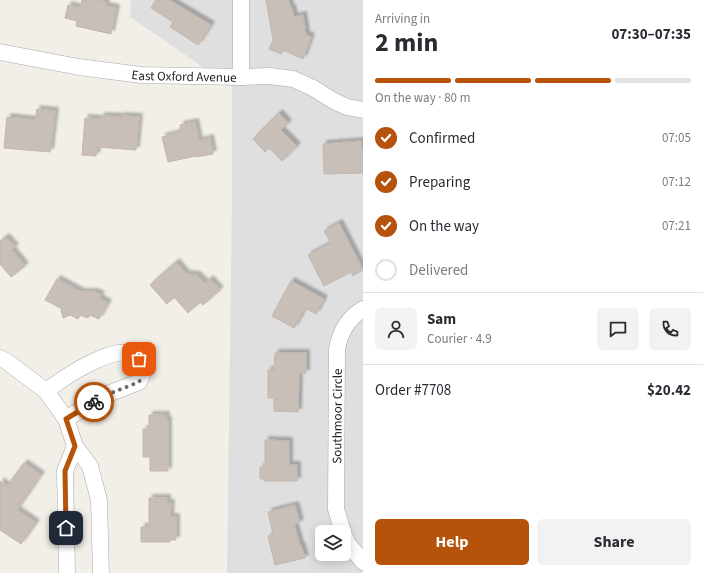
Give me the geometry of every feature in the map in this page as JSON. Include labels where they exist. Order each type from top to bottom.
[{"type":"street","points":[[241,0],[241,77]]},
{"type":"street","name":"East Oxford Avenue","points":[[0,52],[79,67],[141,75],[241,77],[270,76],[293,79],[313,88],[347,107],[363,110]]},
{"type":"street","name":"Southmoor Circle","points":[[341,525],[336,509],[337,349],[338,340],[344,327],[357,312],[363,309]]},
{"type":"street","points":[[46,391],[77,370],[99,359],[118,353],[133,354],[139,359],[143,373],[139,382],[106,395],[66,419]]},
{"type":"street","points":[[0,358],[12,365],[46,391],[66,419],[75,446],[90,466],[99,500],[101,573]]},
{"type":"street","points":[[66,573],[65,471],[75,446]]},
{"type":"street","points":[[351,548],[363,562]]},
{"type":"shaded area","points":[[131,0],[363,0],[363,573],[227,573],[232,87],[130,17]]},
{"type":"building","points":[[82,0],[98,0],[106,2],[105,6],[116,8],[111,34],[76,26],[77,21],[65,18],[68,5],[80,8]]},
{"type":"building","points":[[156,0],[169,0],[211,25],[198,45],[170,27],[173,22],[151,8]]},
{"type":"building","points":[[266,0],[289,0],[290,8],[292,8],[294,17],[303,15],[306,35],[311,37],[303,59],[283,50],[281,54],[269,49],[273,40]]},
{"type":"building","points":[[37,109],[55,111],[50,152],[4,148],[7,117],[35,120]]},
{"type":"building","points":[[279,113],[288,123],[281,130],[297,146],[282,161],[269,148],[265,152],[253,139]]},
{"type":"building","points":[[101,116],[139,117],[136,150],[97,147],[96,156],[82,155],[85,118],[101,119]]},
{"type":"building","points":[[195,122],[199,141],[210,138],[213,154],[168,162],[162,137],[181,132],[180,125]]},
{"type":"building","points":[[361,141],[363,152],[363,173],[324,174],[323,144]]},
{"type":"building","points":[[339,223],[363,270],[353,276],[351,272],[324,286],[308,255],[331,243],[324,231]]},
{"type":"building","points":[[6,237],[15,247],[12,250],[25,266],[11,277],[0,264],[0,241]]},
{"type":"building","points":[[176,262],[186,274],[197,275],[205,283],[210,279],[220,290],[203,305],[200,302],[188,313],[174,297],[167,304],[150,285]]},
{"type":"building","points":[[57,279],[81,292],[95,292],[101,295],[99,298],[108,303],[99,319],[90,315],[88,318],[80,315],[78,319],[70,315],[63,318],[62,309],[45,300]]},
{"type":"building","points":[[291,281],[324,299],[316,314],[305,308],[294,328],[272,316]]},
{"type":"building","points":[[275,353],[306,353],[306,373],[299,373],[298,412],[274,411],[274,398],[268,398],[268,370],[274,370]]},
{"type":"building","points":[[149,415],[166,415],[166,420],[168,420],[168,471],[150,471],[150,457],[143,457],[143,429],[149,429]]},
{"type":"building","points":[[265,440],[289,441],[289,465],[297,465],[297,481],[264,481],[264,479],[260,479],[260,467],[265,467]]},
{"type":"building","points":[[24,463],[41,475],[17,510],[36,523],[21,544],[0,530],[0,481],[7,486]]},
{"type":"building","points":[[149,498],[167,498],[167,503],[171,503],[170,517],[176,517],[176,540],[170,540],[170,542],[141,542],[141,527],[149,527]]},
{"type":"building","points":[[295,505],[300,523],[294,524],[305,558],[275,565],[268,536],[273,534],[268,512]]},
{"type":"way so far","points":[[94,402],[106,395],[139,382],[143,373],[139,359]]},
{"type":"route","points":[[66,528],[65,471],[75,446],[66,419],[94,402]]}]
